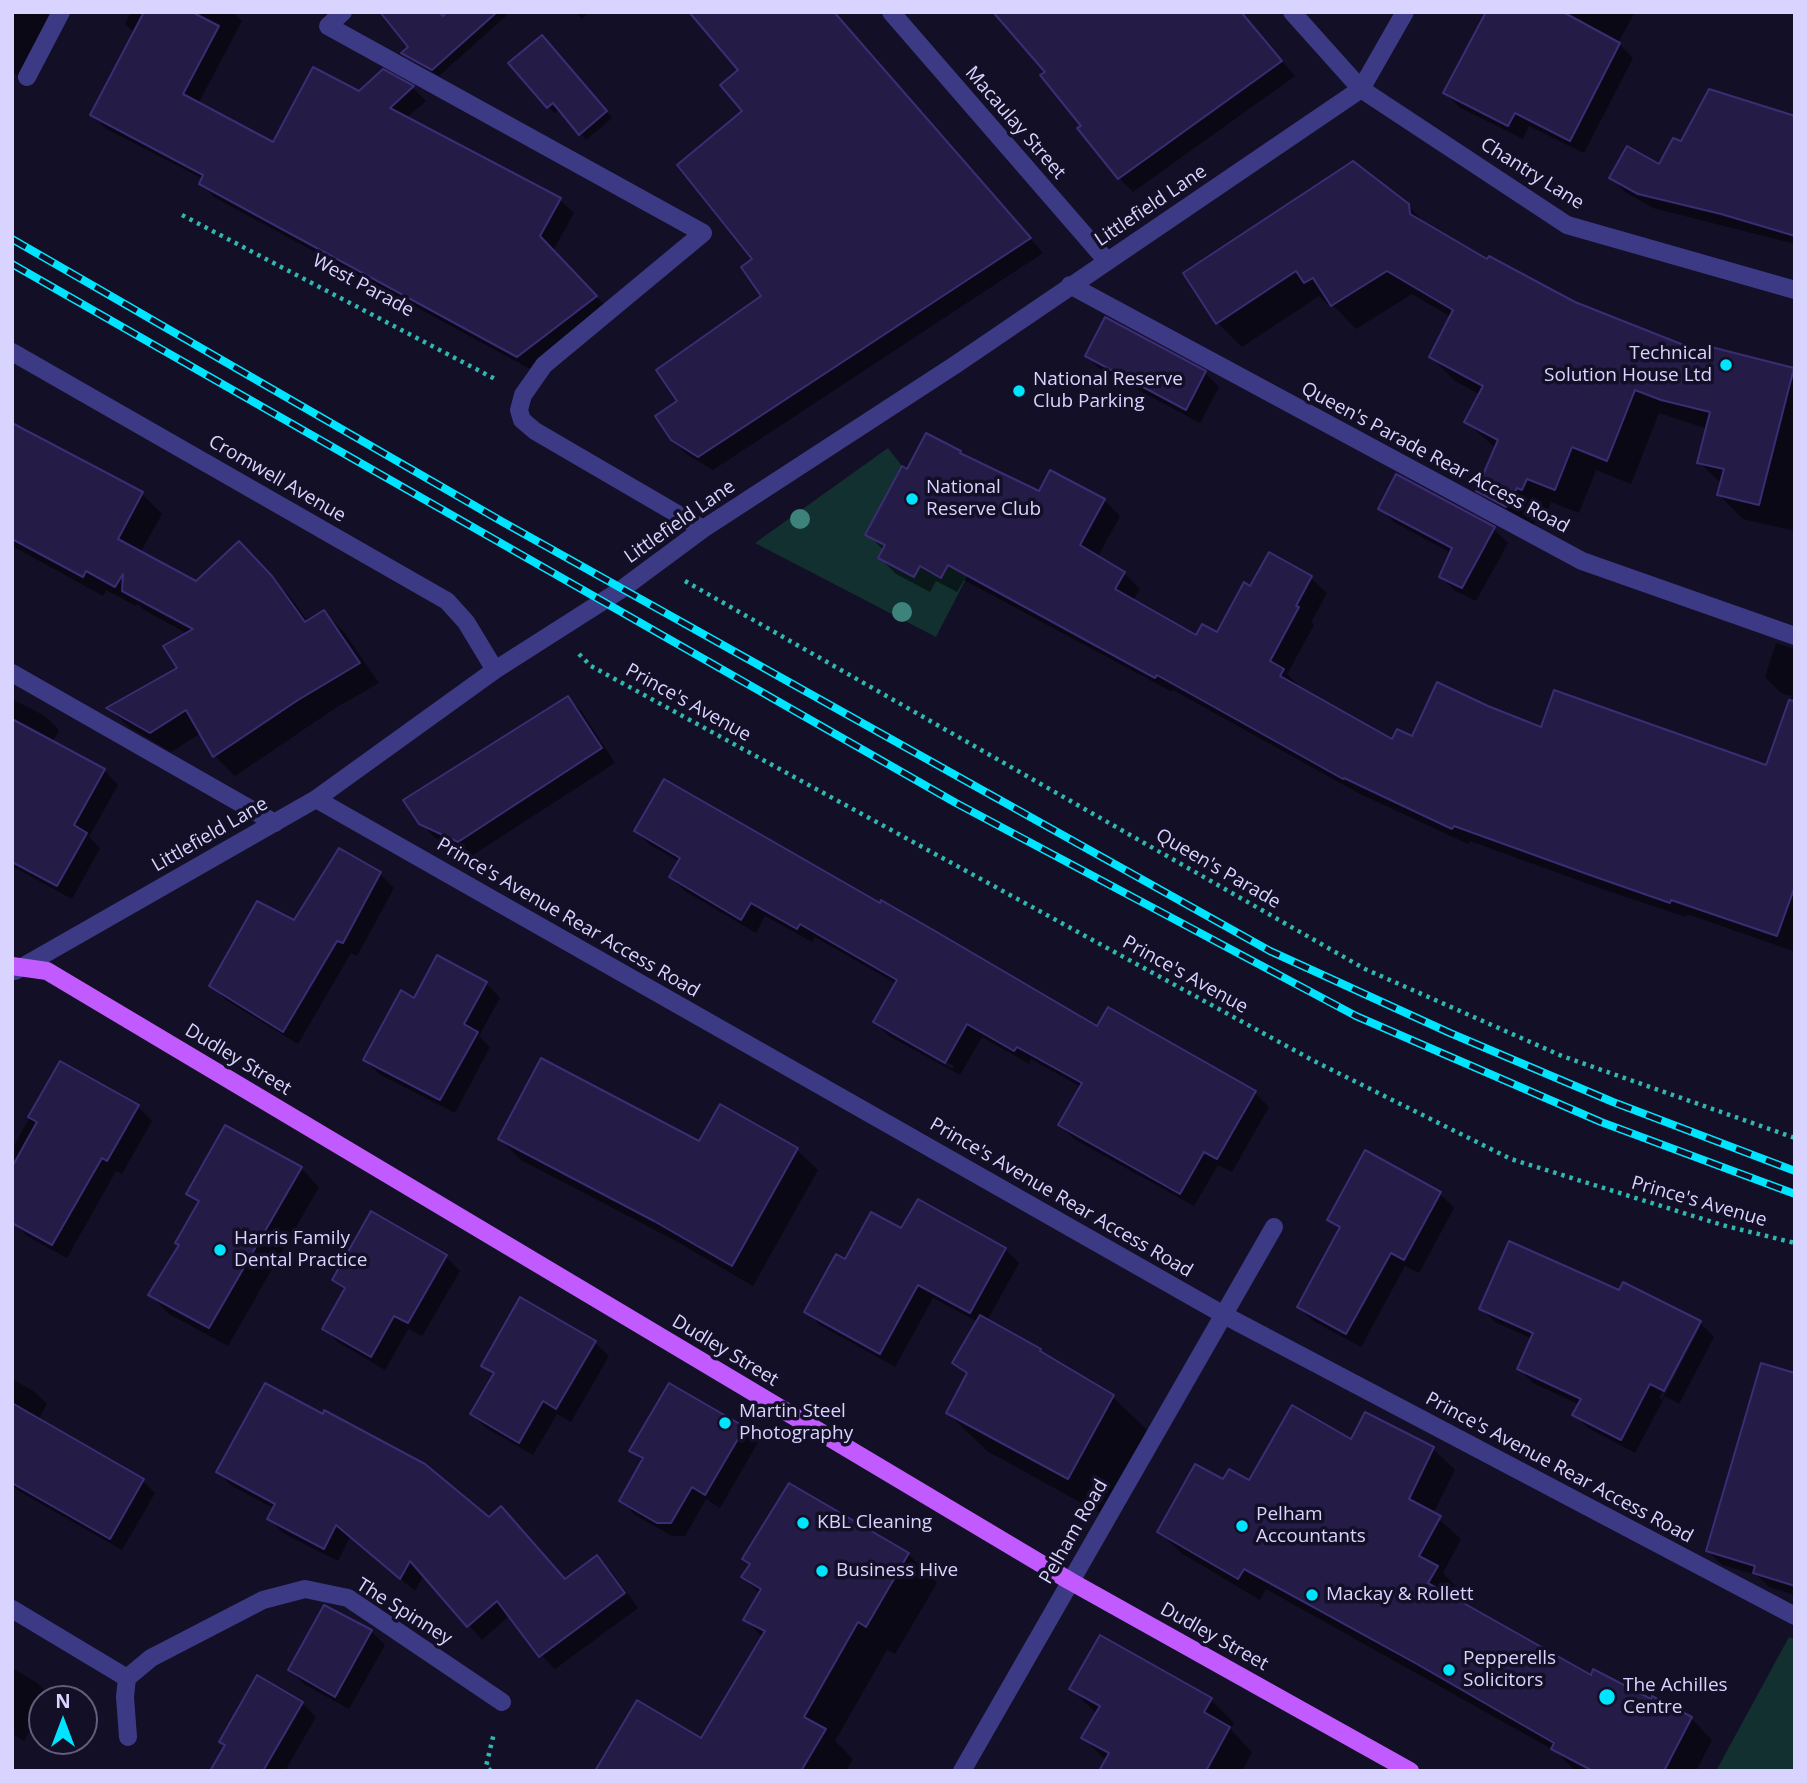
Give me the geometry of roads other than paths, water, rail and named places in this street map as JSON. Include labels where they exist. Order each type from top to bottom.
[{"type":"main road","name":"Dudley Street","points":[[15,969],[47,971],[1070,1581],[1410,1771]]},
{"type":"street","points":[[27,77],[61,12]]},
{"type":"street","points":[[343,12],[328,26],[703,233],[544,365],[523,395],[519,410],[522,420],[535,431],[703,529]]},
{"type":"street","name":"Macaulay Street","points":[[891,12],[1107,261]]},
{"type":"street","name":"Chantry Lane","points":[[1292,12],[1361,89],[1567,225],[1795,290]]},
{"type":"street","points":[[1361,89],[1405,12]]},
{"type":"street","name":"Littlefield Lane","points":[[15,969],[316,799],[495,670],[604,601],[703,529],[955,365],[1361,89]]},
{"type":"street","name":"Queen's Parade Rear Access Road","points":[[1070,285],[1581,561],[1795,636]]},
{"type":"street","name":"Cromwell Avenue","points":[[12,352],[447,601],[467,622],[495,670]]},
{"type":"street","points":[[12,673],[275,822]]},
{"type":"street","name":"Prince's Avenue Rear Access Road","points":[[316,799],[1224,1315],[1795,1616]]},
{"type":"street","name":"Pelham Road","points":[[962,1771],[1274,1227]]},
{"type":"street","name":"The Spinney","points":[[127,1678],[152,1658],[263,1600],[305,1589],[348,1598],[502,1702]]},
{"type":"street","points":[[12,1609],[127,1678],[125,1697],[128,1737]]},
{"type":"railway","points":[[12,239],[501,521],[1270,951],[1450,1033],[1613,1102],[1795,1171]]},
{"type":"railway","points":[[12,264],[956,803],[1356,1016],[1601,1122],[1795,1194]]},
{"type":"place","name":"Technical Solution House Ltd","points":[[1726,365]]},
{"type":"place","name":"National Reserve Club Parking","points":[[1019,391]]},
{"type":"place","name":"National Reserve Club","points":[[912,499]]},
{"type":"place","name":"Harris Family Dental Practice","points":[[220,1250]]},
{"type":"place","name":"Martin Steel Photography","points":[[725,1423]]},
{"type":"place","name":"KBL Cleaning","points":[[803,1523]]},
{"type":"place","name":"Pelham Accountants","points":[[1242,1526]]},
{"type":"place","name":"Business Hive","points":[[822,1571]]},
{"type":"place","name":"Mackay & Rollett","points":[[1312,1595]]},
{"type":"place","name":"Pepperells Solicitors","points":[[1449,1670]]},
{"type":"place","name":"The Achilles Centre","points":[[1607,1697]]}]
